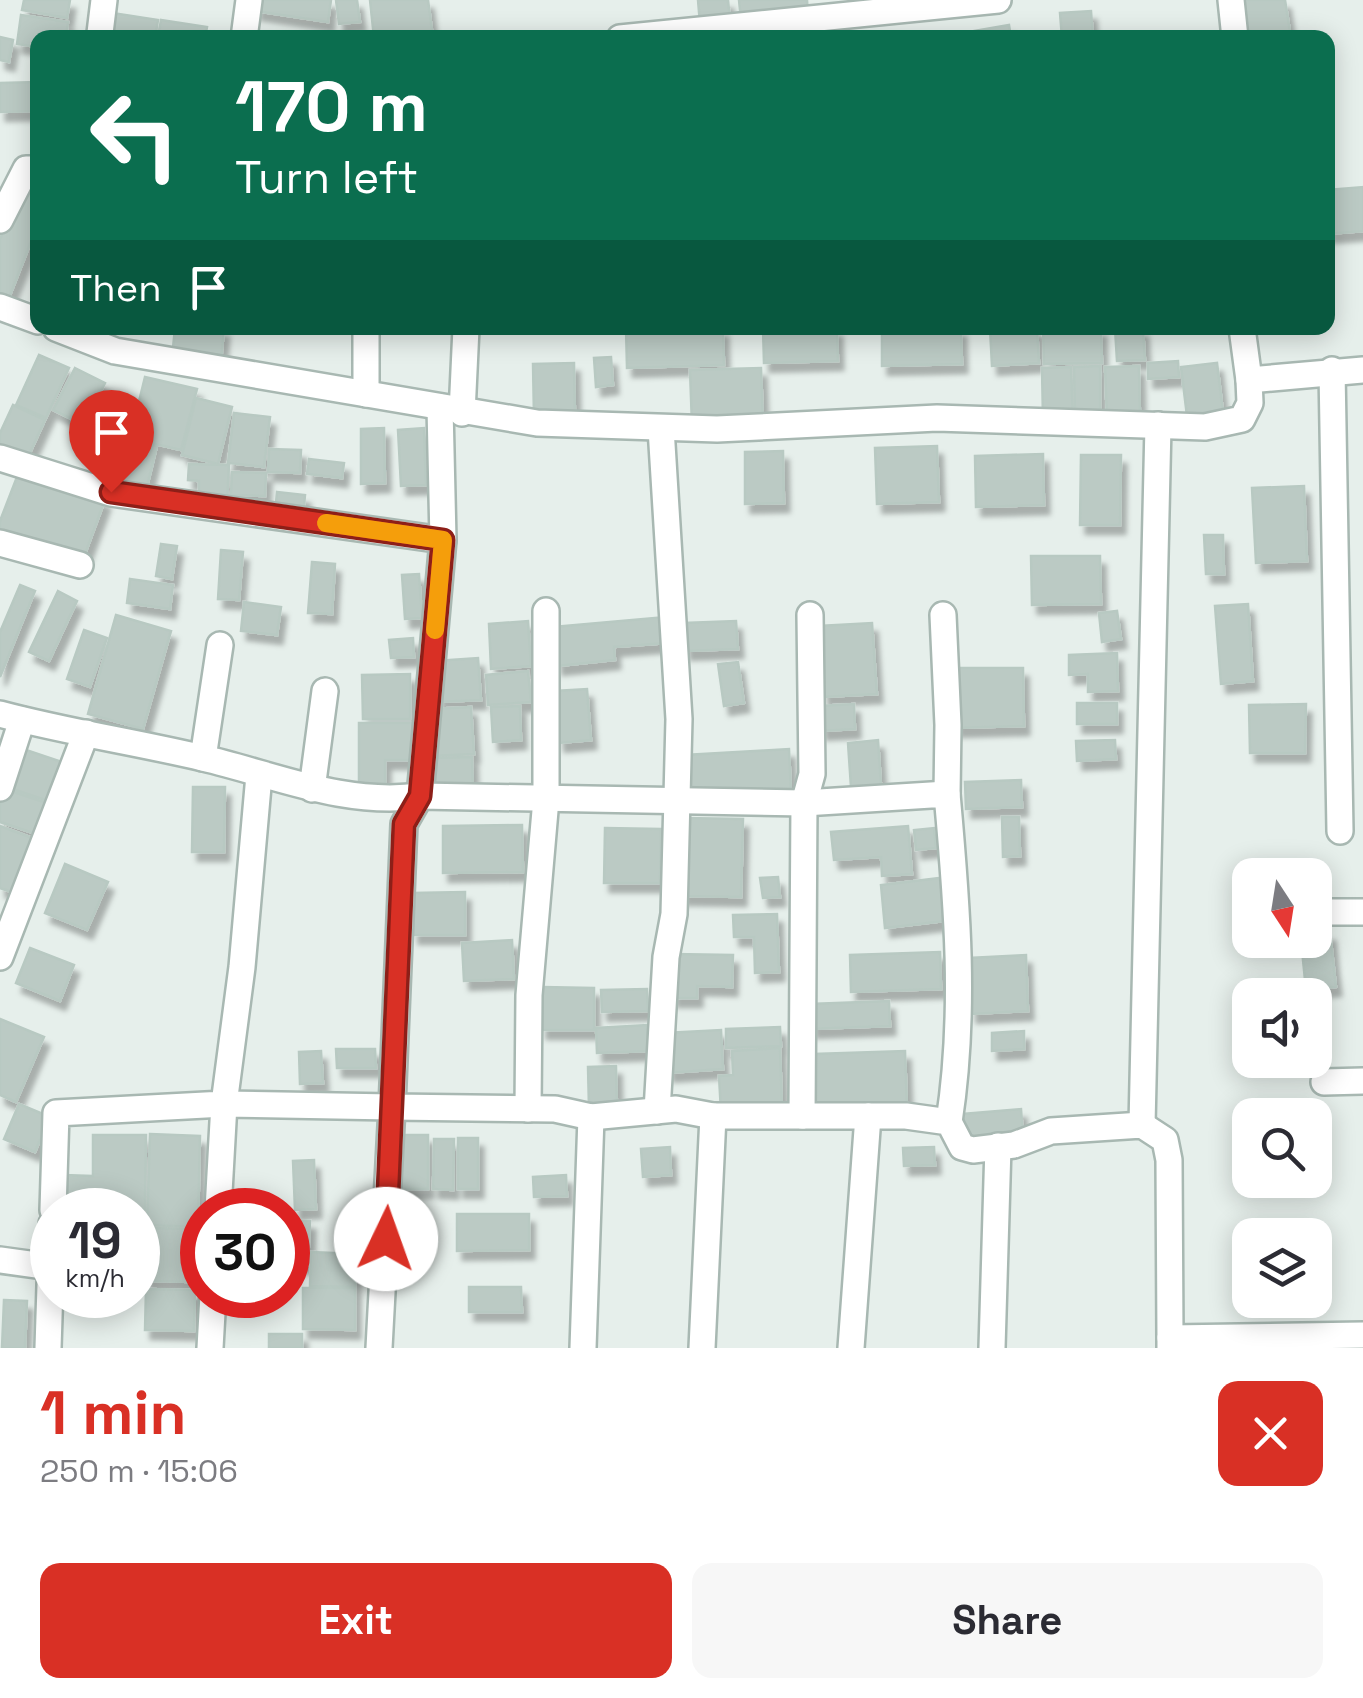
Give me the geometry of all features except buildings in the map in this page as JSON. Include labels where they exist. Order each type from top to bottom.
[{"type":"street","points":[[100,30],[104,0]]},
{"type":"street","points":[[245,30],[249,0]]},
{"type":"street","points":[[707,30],[998,0]]},
{"type":"street","points":[[1231,0],[1234,30]]},
{"type":"street","points":[[0,220],[26,169],[30,169]]},
{"type":"street","points":[[0,307],[30,317]]},
{"type":"street","points":[[74,335],[116,351],[537,423],[716,429],[937,418],[1206,426],[1242,419],[1250,403],[1243,335]]},
{"type":"street","points":[[366,335],[366,394]]},
{"type":"street","points":[[379,1348],[404,824],[420,796],[451,410],[465,335]]},
{"type":"street","points":[[1332,370],[1340,831]]},
{"type":"street","points":[[1248,380],[1363,370]]},
{"type":"street","points":[[1142,1125],[1158,426]]},
{"type":"street","points":[[656,1111],[665,977],[674,914],[680,719],[661,428]]},
{"type":"street","points":[[0,458],[111,492],[443,540]]},
{"type":"street","points":[[0,543],[80,565]]},
{"type":"street","points":[[528,1109],[530,995],[546,799],[546,612]]},
{"type":"street","points":[[802,1116],[804,802],[812,774],[810,615]]},
{"type":"street","points":[[943,615],[947,794],[961,994],[950,1122],[962,1147],[973,1150],[998,1146],[1051,1130],[1142,1125],[1166,1140],[1169,1160],[1170,1343],[1354,1340]]},
{"type":"street","points":[[203,758],[220,645]]},
{"type":"street","points":[[312,788],[325,691]]},
{"type":"street","points":[[0,788],[11,717],[203,758],[368,799],[420,796],[804,802],[947,794]]},
{"type":"street","points":[[0,957],[86,732]]},
{"type":"street","points":[[219,1188],[224,1104],[242,967],[259,775]]},
{"type":"street","points":[[1332,912],[1363,912]]},
{"type":"street","points":[[1324,1082],[1363,1081]]},
{"type":"street","points":[[54,1188],[56,1113],[224,1104],[556,1109],[591,1118],[676,1109],[713,1116],[906,1116],[950,1122]]},
{"type":"street","points":[[702,1348],[713,1116]]},
{"type":"street","points":[[851,1348],[868,1116]]},
{"type":"street","points":[[584,1348],[591,1118]]},
{"type":"street","points":[[992,1348],[998,1146]]},
{"type":"street","points":[[0,1260],[30,1264]]},
{"type":"street","points":[[48,1348],[49,1318]]},
{"type":"street","points":[[210,1348],[212,1318]]},
{"type":"slow traffic","points":[[326,523],[443,540],[435,630]]},
{"type":"route","points":[[111,492],[443,540],[420,796],[404,824],[386,1239]]}]
